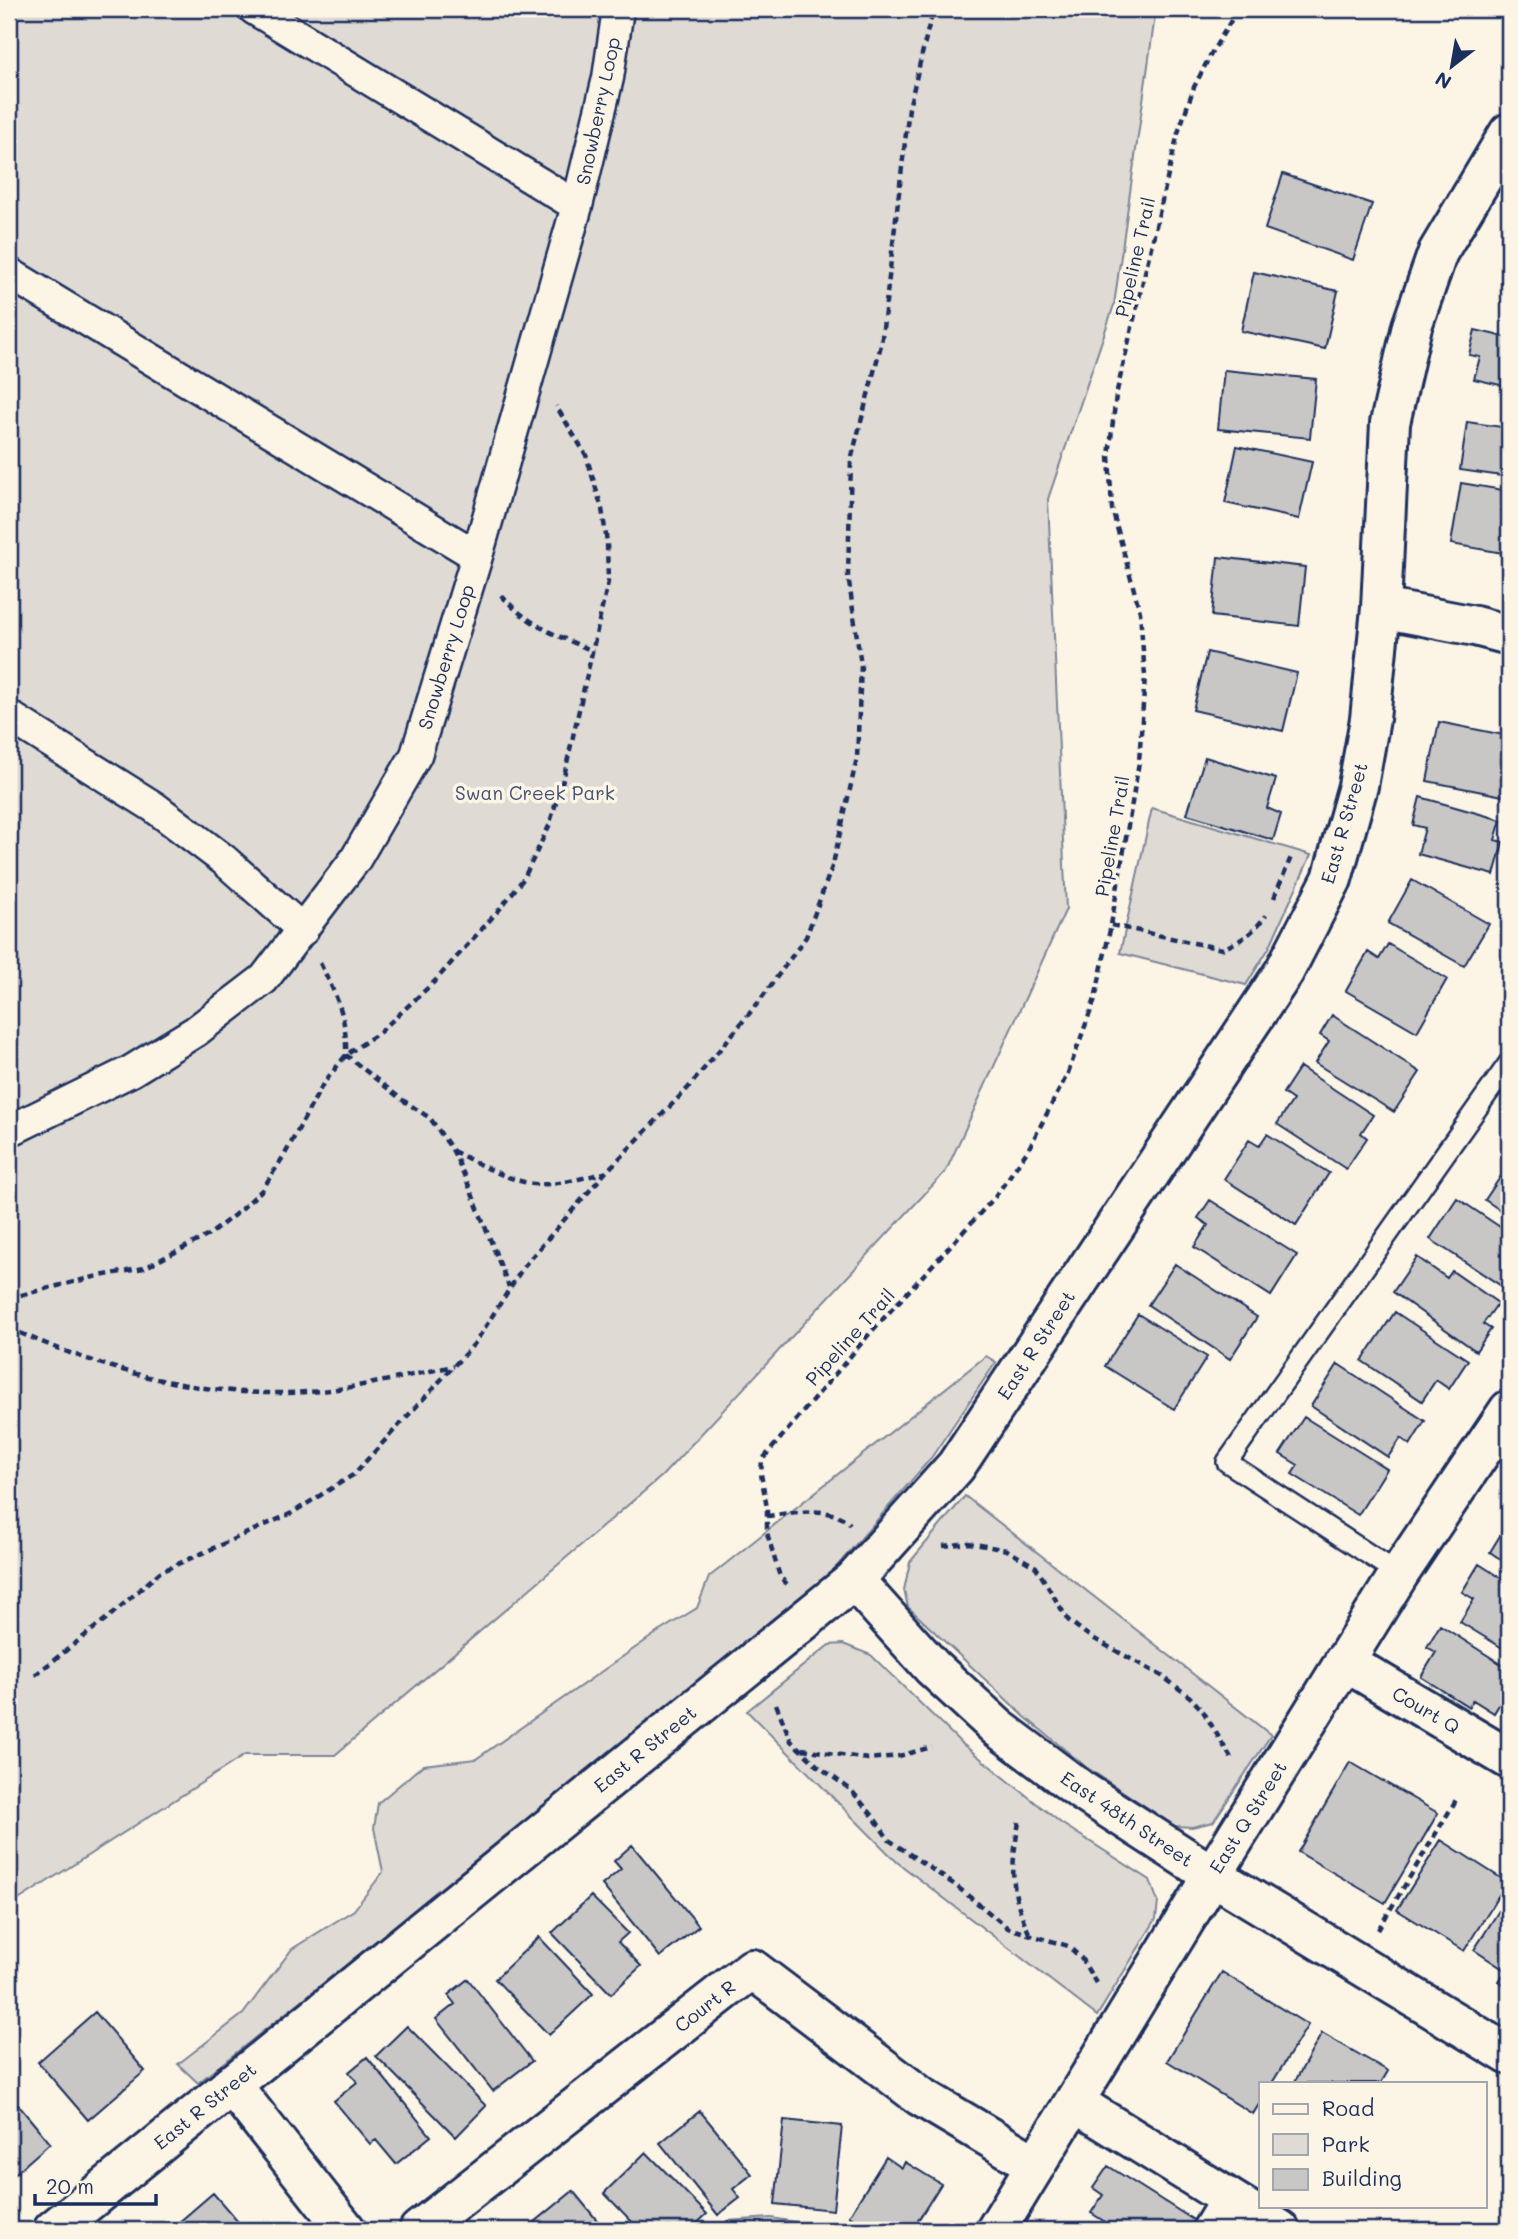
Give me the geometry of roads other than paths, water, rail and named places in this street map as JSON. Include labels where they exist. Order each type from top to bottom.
[{"type":"street","points":[[254,9],[577,206]]},
{"type":"street","name":"Snowberry Loop","points":[[9,1131],[131,1071],[196,1031],[264,979],[355,860],[416,755],[477,556],[577,206],[608,78],[618,9]]},
{"type":"street","name":"East R Street","points":[[53,2230],[854,1580],[956,1466],[1283,972],[1332,879],[1358,786],[1370,719],[1381,608],[1390,423],[1412,327],[1438,252],[1509,133]]},
{"type":"street","points":[[9,273],[477,556]]},
{"type":"street","points":[[1381,608],[1509,635]]},
{"type":"street","points":[[9,716],[154,807],[224,860],[303,930]]},
{"type":"street","name":"East Q Street","points":[[996,2230],[1344,1661],[1509,1410]]},
{"type":"street","name":"East 48th Street","points":[[854,1580],[932,1667],[998,1728],[1082,1791],[1212,1875],[1509,2055]]},
{"type":"street","name":"Court Q","points":[[1344,1661],[1509,1758]]},
{"type":"street","name":"Court R","points":[[419,2230],[752,1969],[920,2095],[1036,2165]]},
{"type":"street","points":[[231,2084],[346,2230]]},
{"type":"street","points":[[1074,2102],[1221,2215],[1280,2230]]},
{"type":"lane","points":[[1399,1574],[1227,1462],[1509,1063]]},
{"type":"park label","name":"Swan Creek Park","points":[[535,793]]}]
